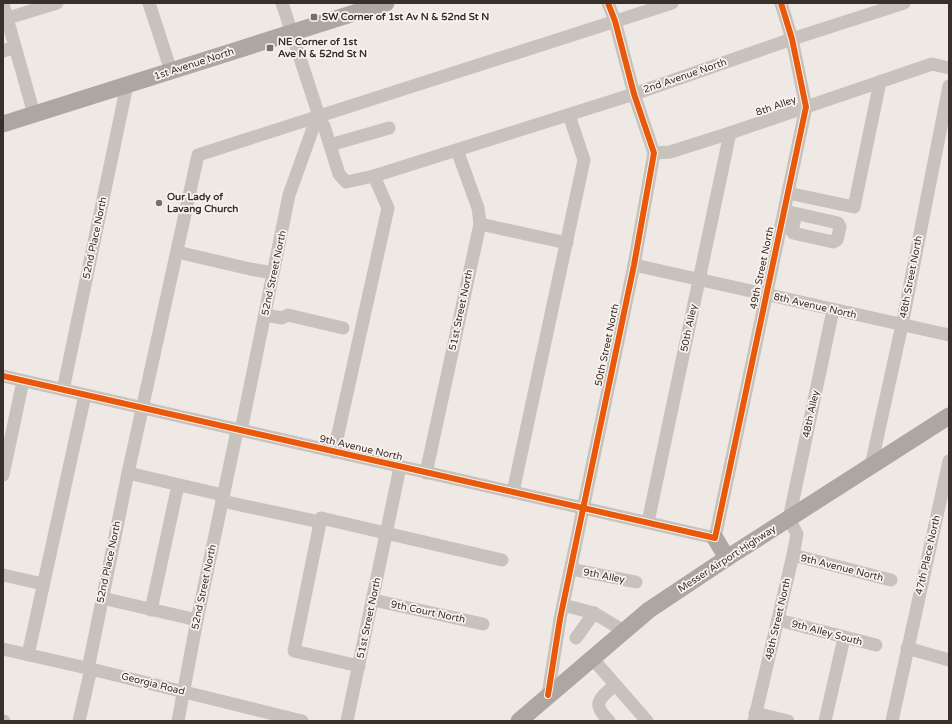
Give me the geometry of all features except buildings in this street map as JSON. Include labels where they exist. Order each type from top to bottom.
[{"type":"main road","name":"1st Avenue North","points":[[3,124],[386,3]]},
{"type":"main road","name":"Messer Airport Highway","points":[[520,721],[649,610],[727,558],[949,416]]},
{"type":"main road","points":[[715,538],[727,558]]},
{"type":"street","points":[[8,18],[57,3]]},
{"type":"street","points":[[149,3],[170,72]]},
{"type":"street","name":"52nd Street North","points":[[178,721],[197,620],[265,315],[289,196],[316,117],[317,110],[282,3]]},
{"type":"street","name":"50th Street North","points":[[548,696],[563,605],[634,265],[654,153],[634,94],[615,21],[608,3]]},
{"type":"street","points":[[316,117],[672,3]]},
{"type":"street","name":"49th Street North","points":[[715,538],[767,295],[790,212],[788,193],[806,107],[792,39],[781,3]]},
{"type":"street","name":"2nd Avenue North","points":[[374,176],[634,94],[792,39],[904,3]]},
{"type":"street","points":[[3,4],[8,18],[9,49],[34,114]]},
{"type":"street","name":"8th Alley","points":[[654,153],[670,152],[730,133],[932,64],[949,68]]},
{"type":"street","points":[[788,193],[854,207],[880,82]]},
{"type":"street","name":"52nd Place North","points":[[63,390],[127,85]]},
{"type":"street","name":"48th Street North","points":[[871,466],[902,325],[949,86]]},
{"type":"street","points":[[512,492],[584,160],[569,115]]},
{"type":"street","name":"52nd Street North","points":[[316,117],[324,126],[339,174],[346,182],[374,176]]},
{"type":"street","name":"52nd Place North","points":[[79,721],[90,669],[102,598],[128,473],[198,155],[316,117]]},
{"type":"street","points":[[330,145],[389,128]]},
{"type":"street","name":"50th Alley","points":[[648,522],[730,133]]},
{"type":"street","name":"51st Street North","points":[[426,473],[480,224],[478,208],[457,150]]},
{"type":"street","points":[[334,452],[388,208],[374,176]]},
{"type":"street","points":[[480,224],[567,243]]},
{"type":"street","points":[[177,252],[274,273]]},
{"type":"street","name":"8th Avenue North","points":[[634,265],[949,335]]},
{"type":"street","name":"48th Alley","points":[[789,519],[833,310]]},
{"type":"street","points":[[265,315],[282,318],[288,315],[343,328]]},
{"type":"street","name":"9th Avenue North","points":[[3,376],[239,431],[583,507],[715,538]]},
{"type":"street","points":[[3,475],[23,381]]},
{"type":"street","points":[[28,655],[85,395]]},
{"type":"street","name":"47th Place North","points":[[892,721],[949,461]]},
{"type":"street","name":"51st Street North","points":[[347,721],[400,467]]},
{"type":"street","points":[[128,473],[320,522]]},
{"type":"street","points":[[151,610],[178,485]]},
{"type":"street","points":[[359,666],[294,651],[321,518],[502,560]]},
{"type":"street","name":"48th Street North","points":[[755,717],[797,534],[789,519]]},
{"type":"street","name":"9th Avenue North","points":[[793,556],[891,580]]},
{"type":"street","name":"9th Alley","points":[[571,569],[636,582]]},
{"type":"street","points":[[3,575],[43,584]]},
{"type":"street","points":[[102,598],[197,620]]},
{"type":"street","name":"9th Court North","points":[[373,600],[483,624]]},
{"type":"street","points":[[563,605],[594,613],[624,631]]},
{"type":"street","points":[[576,638],[594,613]]},
{"type":"street","name":"9th Alley South","points":[[778,620],[876,645]]},
{"type":"street","points":[[825,721],[844,638]]},
{"type":"street","points":[[907,648],[949,660]]},
{"type":"street","name":"Georgia Road","points":[[3,649],[184,691],[302,721]]},
{"type":"street","points":[[592,658],[647,721]]},
{"type":"street","points":[[609,721],[601,713],[598,705],[600,698],[615,685]]},
{"type":"street","points":[[755,717],[788,721]]},
{"type":"cycle path","points":[[548,695],[560,619],[634,265],[654,153],[634,94],[615,21],[608,3]]},
{"type":"cycle path","points":[[3,376],[715,538],[806,107],[792,39],[781,3]]},
{"type":"place","name":"SW Corner of 1st Av N & 52nd St N","points":[[314,17]]},
{"type":"place","name":"NE Corner of 1st Ave N & 52nd St N","points":[[270,48]]},
{"type":"place","name":"Our Lady of Lavang Church","points":[[159,203]]}]
